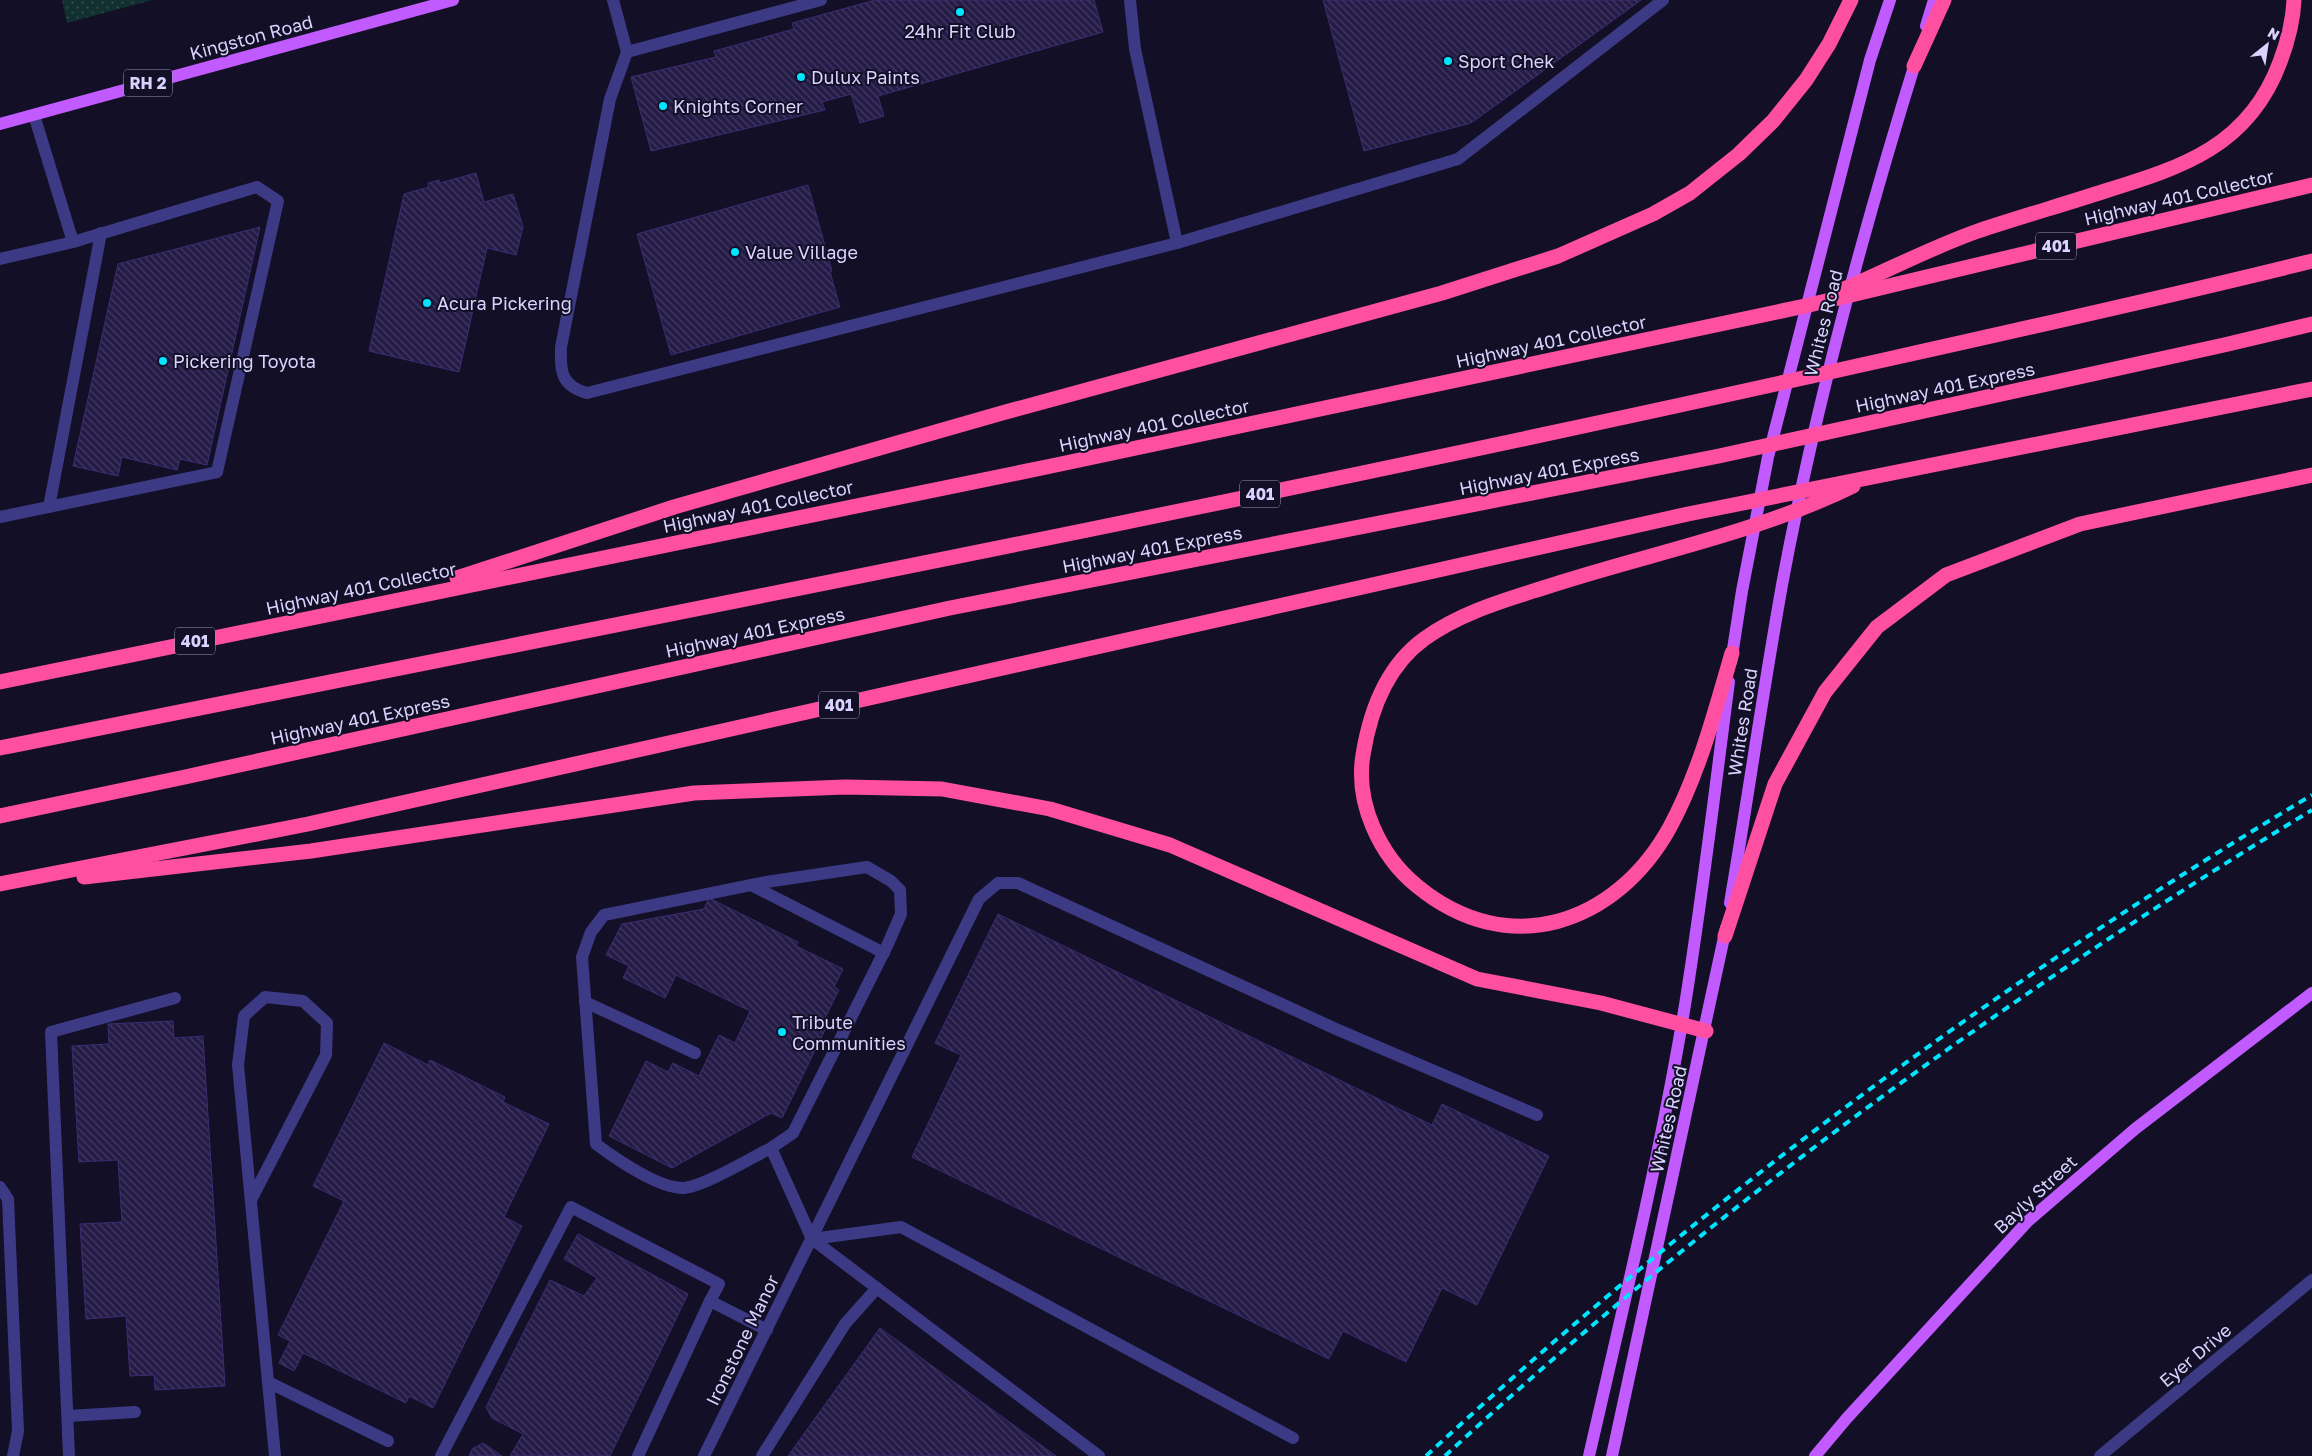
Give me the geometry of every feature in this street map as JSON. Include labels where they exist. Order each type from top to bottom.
[{"type":"highway","points":[[390,600],[674,507],[1002,413],[1442,293],[1558,256],[1653,214],[1690,192],[1739,154],[1773,121],[1806,80],[1829,44],[1851,0]]},
{"type":"highway","points":[[1914,66],[1944,0]]},
{"type":"highway","points":[[1805,306],[1976,231],[2160,174],[2190,161],[2220,143],[2244,122],[2265,96],[2276,74],[2293,22],[2294,0]]},
{"type":"highway","name":"Highway 401 Collector","points":[[0,682],[390,600],[1065,463],[1805,306],[2312,185]]},
{"type":"highway","name":"Highway 401 Express","points":[[0,748],[1525,440],[2177,294],[2312,261]]},
{"type":"highway","name":"Highway 401 Express","points":[[0,816],[950,608],[1719,456],[2312,324]]},
{"type":"highway","points":[[2224,345],[2312,330]]},
{"type":"highway","name":"401","points":[[0,886],[308,824],[1669,519],[2312,388]]},
{"type":"highway","points":[[1725,936],[1775,784],[1825,692],[1876,627],[1946,575],[2080,524],[2312,475]]},
{"type":"highway","points":[[1732,653],[1700,762],[1670,827],[1629,880],[1595,907],[1573,917],[1527,928],[1503,926],[1474,919],[1437,901],[1414,884],[1399,869],[1372,825],[1360,774],[1369,723],[1380,692],[1398,664],[1423,640],[1453,621],[1486,607],[1578,576],[1696,543],[1815,505],[1874,476]]},
{"type":"highway","points":[[0,886],[311,851],[694,793],[845,787],[942,789],[1050,808],[1170,845],[1477,979],[1601,1003],[1706,1031]]},
{"type":"main road","name":"Kingston Road","points":[[0,124],[452,0]]},
{"type":"main road","name":"Whites Road","points":[[1590,1451],[1656,1155],[1682,1024],[1696,933],[1732,653],[1768,456],[1870,60],[1890,0]]},
{"type":"main road","name":"Whites Road","points":[[1612,1456],[1706,1031],[1725,936],[1782,584],[1825,383],[1874,194],[1934,0]]},
{"type":"main road","name":"Bayly Street","points":[[1816,1456],[1860,1404],[2028,1221],[2135,1129],[2312,993]]},
{"type":"street","points":[[612,0],[627,52],[610,100],[561,348],[560,365],[566,382],[574,389],[587,393],[1177,242],[1458,159],[1663,0]]},
{"type":"street","points":[[627,52],[821,0]]},
{"type":"street","points":[[1130,0],[1135,49],[1177,242]]},
{"type":"street","points":[[34,115],[73,242]]},
{"type":"street","points":[[0,259],[73,242],[257,187],[278,201],[217,472],[0,517]]},
{"type":"street","points":[[48,507],[101,233]]},
{"type":"street","points":[[867,867],[891,881],[900,890],[901,914],[884,953],[793,1133],[771,1148],[703,1181],[683,1188],[658,1182],[596,1144],[582,957],[590,932],[604,915],[751,884],[867,867]]},
{"type":"street","name":"Ironstone Manor","points":[[704,1456],[979,899],[998,883],[1018,883],[1336,1029],[1537,1115]]},
{"type":"street","points":[[751,884],[884,953]]},
{"type":"street","points":[[251,1200],[326,1055],[327,1023],[303,1001],[265,997],[244,1016],[238,1065],[275,1456]]},
{"type":"street","points":[[69,1456],[51,1032],[175,998]]},
{"type":"street","points":[[585,1002],[695,1053]]},
{"type":"street","points":[[771,1148],[812,1239],[1099,1456]]},
{"type":"street","points":[[0,1187],[8,1199],[18,1431],[14,1456]]},
{"type":"street","points":[[441,1456],[571,1207],[719,1284],[638,1456]]},
{"type":"street","points":[[812,1239],[901,1227],[1293,1438]]},
{"type":"street","name":"Eyer Drive","points":[[2100,1456],[2312,1280]]},
{"type":"street","points":[[762,1456],[845,1324],[877,1288]]},
{"type":"street","points":[[710,1301],[767,1330]]},
{"type":"street","points":[[268,1382],[388,1441]]},
{"type":"street","points":[[68,1416],[135,1412]]},
{"type":"green space","points":[[62,0],[152,0],[67,23]]},
{"type":"building","points":[[875,0],[1094,0],[1103,32],[878,96],[884,116],[860,123],[851,94],[822,102],[825,110],[651,151],[631,77],[716,57],[714,51],[794,29],[792,23]]},
{"type":"building","name":"Sport Chek","points":[[1323,0],[1641,0],[1471,123],[1364,151]]},
{"type":"building","name":"Acura Pickering","points":[[476,173],[484,202],[513,194],[523,227],[516,255],[487,248],[459,372],[369,351],[404,194],[429,187],[428,183],[439,180],[440,183]]},
{"type":"building","name":"Value Village","points":[[808,185],[840,307],[671,355],[637,234]]},
{"type":"building","name":"Pickering Toyota","points":[[260,227],[207,465],[180,459],[177,470],[122,457],[118,476],[73,466],[118,264]]},
{"type":"building","name":"Tribute Communities","points":[[709,898],[798,942],[796,946],[843,969],[834,987],[839,990],[821,1026],[826,1028],[782,1118],[771,1113],[672,1168],[609,1136],[646,1061],[668,1072],[673,1063],[699,1076],[719,1035],[735,1043],[750,1011],[676,975],[665,998],[623,978],[629,966],[606,955],[622,924],[704,909]]},
{"type":"building","points":[[998,914],[1432,1125],[1442,1104],[1549,1156],[1477,1305],[1442,1288],[1406,1362],[1343,1331],[1329,1359],[912,1157],[961,1055],[935,1043]]},
{"type":"building","points":[[173,1021],[174,1038],[203,1036],[225,1386],[155,1390],[154,1375],[130,1376],[126,1316],[86,1319],[80,1224],[122,1222],[118,1160],[79,1162],[72,1046],[109,1044],[108,1024]]},
{"type":"building","points":[[384,1043],[428,1065],[430,1060],[505,1097],[503,1102],[549,1124],[504,1217],[522,1226],[433,1408],[409,1396],[406,1403],[303,1353],[294,1371],[279,1363],[290,1341],[278,1335],[344,1201],[313,1186]]},
{"type":"building","points":[[578,1234],[688,1294],[610,1456],[510,1456],[523,1434],[492,1418],[486,1407],[550,1280],[584,1296],[597,1278],[564,1259]]},
{"type":"building","points":[[880,1328],[1056,1456],[788,1456]]},
{"type":"building","points":[[483,1443],[502,1456],[469,1456],[472,1449]]},
{"type":"railway","points":[[1426,1456],[1634,1274],[1742,1187],[1852,1103],[1964,1021],[2078,943],[2194,867],[2312,795]]},
{"type":"railway","points":[[1445,1456],[1649,1278],[1862,1111],[2084,955],[2197,881],[2312,810]]},
{"type":"place","name":"24hr Fit Club","points":[[960,12]]},
{"type":"place","name":"Sport Chek","points":[[1448,61]]},
{"type":"place","name":"Dulux Paints","points":[[801,77]]},
{"type":"place","name":"Knights Corner","points":[[663,106]]},
{"type":"place","name":"Value Village","points":[[735,252]]},
{"type":"place","name":"Acura Pickering","points":[[427,303]]},
{"type":"place","name":"Pickering Toyota","points":[[163,361]]},
{"type":"place","name":"Tribute Communities","points":[[782,1032]]}]
